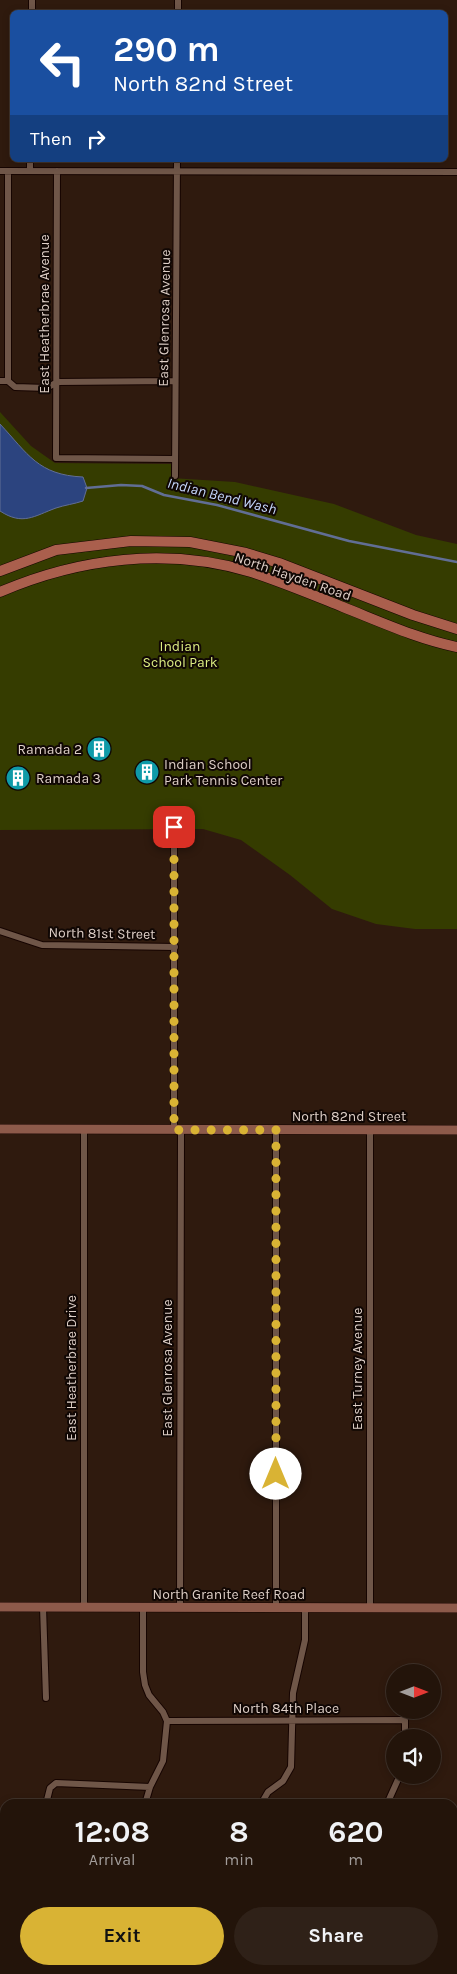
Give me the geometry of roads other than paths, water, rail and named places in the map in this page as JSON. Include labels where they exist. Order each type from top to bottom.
[{"type":"main road","name":"North Hayden Road","points":[[0,571],[56,550],[131,541],[190,542],[246,552],[457,630]]},
{"type":"main road","name":"North Hayden Road","points":[[0,592],[48,574],[94,562],[150,558],[187,560],[250,572],[419,637],[457,648]]},
{"type":"street","points":[[30,162],[30,171]]},
{"type":"street","name":"East Glenrosa Avenue","points":[[175,476],[177,162]]},
{"type":"street","points":[[0,171],[457,172]]},
{"type":"street","points":[[8,171],[8,381]]},
{"type":"street","name":"East Heatherbrae Avenue","points":[[57,172],[56,458],[175,459]]},
{"type":"street","points":[[0,225],[8,225]]},
{"type":"street","points":[[0,303],[8,303]]},
{"type":"street","points":[[0,381],[8,381],[15,387],[47,388],[57,382],[175,381]]},
{"type":"street","name":"East Glenrosa Avenue","points":[[174,827],[178,1130],[180,1607]]},
{"type":"street","name":"North 81st Street","points":[[0,931],[42,945],[175,947]]},
{"type":"street","name":"North 82nd Street","points":[[0,1129],[457,1130]]},
{"type":"street","name":"East Heatherbrae Drive","points":[[84,1130],[84,1607]]},
{"type":"street","points":[[276,1130],[276,1608]]},
{"type":"street","name":"East Turney Avenue","points":[[370,1130],[370,1608]]},
{"type":"street","name":"North Granite Reef Road","points":[[0,1607],[457,1608]]},
{"type":"street","points":[[43,1607],[46,1698]]},
{"type":"street","points":[[143,1607],[143,1672],[145,1686],[149,1696],[163,1712],[167,1721],[163,1760],[146,1799]]},
{"type":"street","points":[[264,1799],[268,1792],[283,1782],[289,1773],[292,1759],[293,1693],[305,1640],[305,1608]]},
{"type":"street","name":"North 84th Place","points":[[167,1721],[405,1720],[405,1729]]},
{"type":"street","points":[[47,1799],[53,1785],[60,1783],[150,1787]]},
{"type":"street","points":[[389,1799],[396,1784]]},
{"type":"water","points":[[0,424],[35,461],[44,467],[55,472],[83,477],[87,488],[83,501],[22,519],[8,516],[0,511]]},
{"type":"waterway","name":"Indian Bend Wash","points":[[86,488],[121,485],[142,486],[164,495],[217,505],[349,541],[457,562]]},
{"type":"place","name":"Ramada 2","points":[[99,749]]},
{"type":"place","name":"Indian School Park Tennis Center","points":[[147,772]]},
{"type":"place","name":"Ramada 3","points":[[18,778]]},
{"type":"park label","name":"Indian School Park","points":[[180,654]]}]
